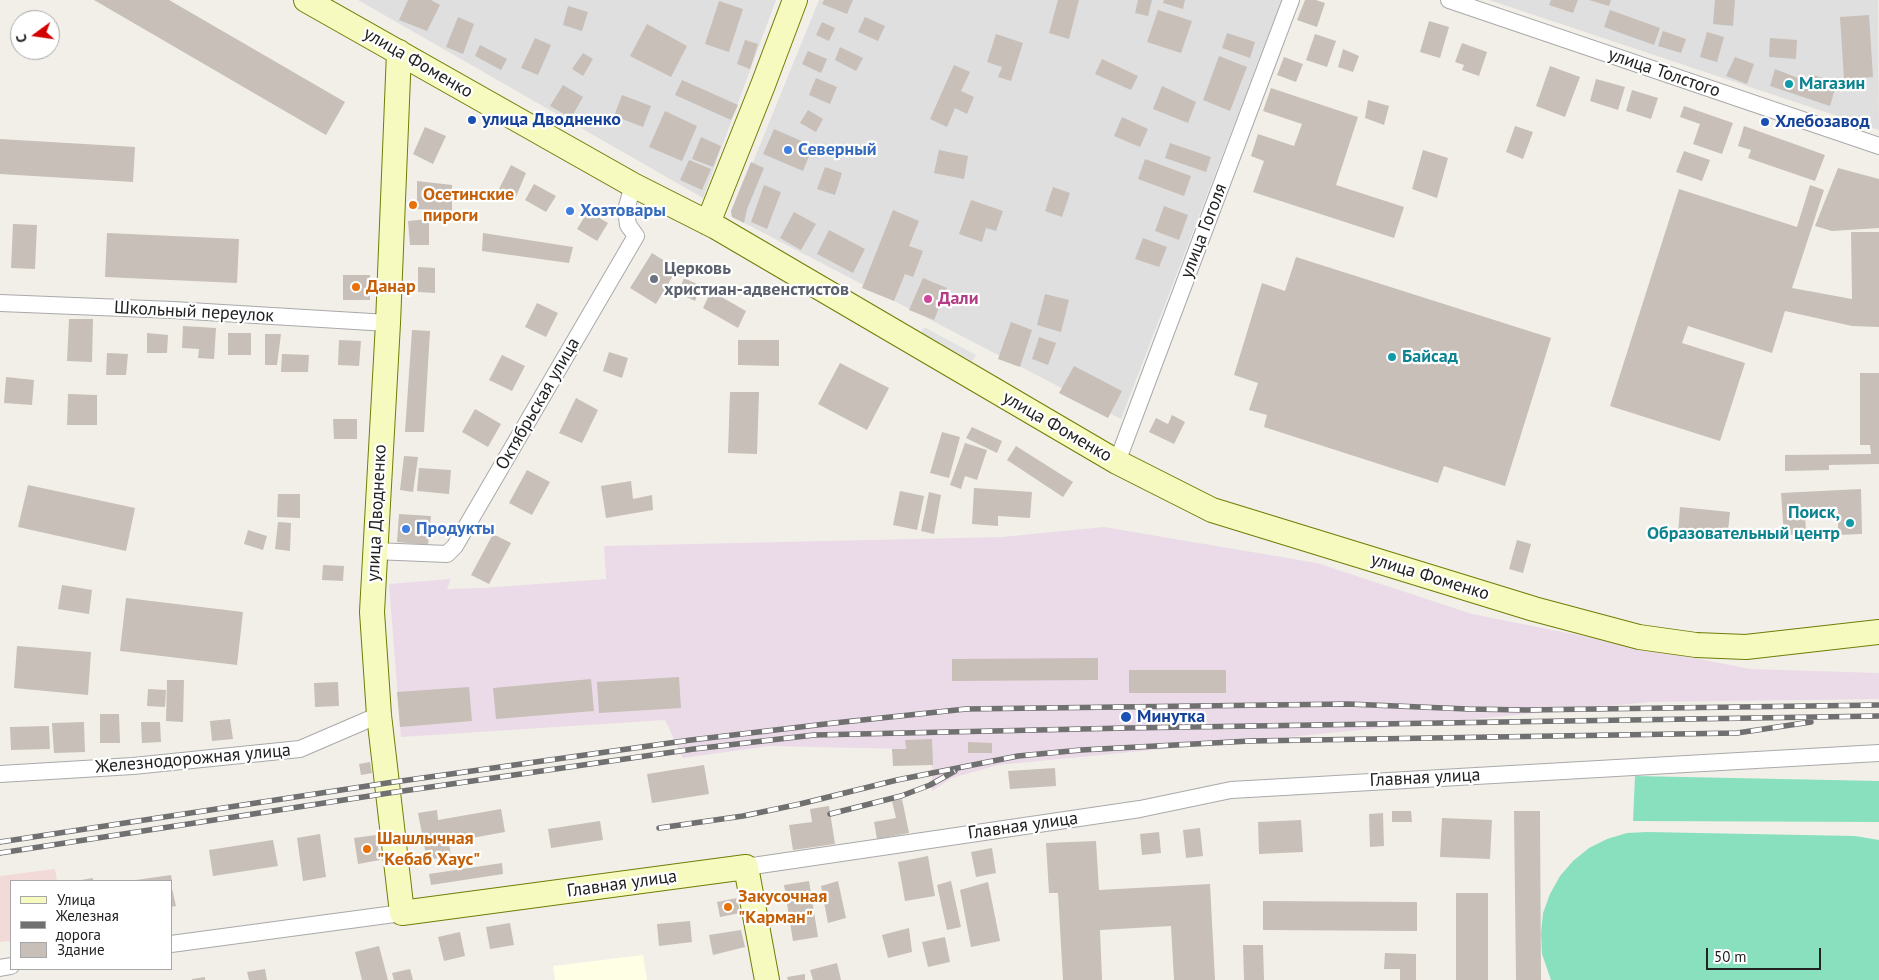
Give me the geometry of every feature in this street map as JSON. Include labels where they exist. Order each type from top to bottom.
[{"type":"street","points":[[708,223],[795,0]]},
{"type":"street","name":"улица Гоголя","points":[[1117,462],[1291,0]]},
{"type":"street","name":"улица Толстого","points":[[1449,0],[1879,146]]},
{"type":"street","name":"улица Фоменко","points":[[318,3],[399,52],[633,185],[708,223],[1117,462],[1212,510],[1534,609],[1639,636],[1696,645],[1746,647],[1879,632]]},
{"type":"street","name":"улица Дводненко","points":[[399,52],[388,323],[372,612],[379,715],[402,913]]},
{"type":"street","name":"Октябрьская улица","points":[[374,551],[446,554],[454,546],[636,236],[628,225],[626,210],[633,185]]},
{"type":"street","name":"Школьный переулок","points":[[0,303],[173,310],[388,323]]},
{"type":"street","name":"Железнодорожная улица","points":[[0,774],[133,766],[300,749],[379,715]]},
{"type":"street","name":"Главная улица","points":[[172,944],[746,867],[1140,809],[1231,790],[1879,752]]},
{"type":"street","points":[[746,867],[767,980]]},
{"type":"shaded area","points":[[358,0],[776,0],[703,198]]},
{"type":"shaded area","points":[[819,0],[1282,0],[1121,419],[731,216]]},
{"type":"shaded area","points":[[1489,0],[1878,0],[1879,130]]},
{"type":"shaded area","points":[[924,327],[976,355],[972,361],[921,333]]},
{"type":"shaded area","points":[[1104,527],[1317,563],[1472,614],[1750,669],[1879,673],[1879,699],[1650,702],[998,765],[952,778],[932,791],[932,739],[905,741],[906,749],[769,746],[683,758],[665,720],[401,737],[389,584],[451,579],[447,589],[606,579],[604,546],[1002,537]]},
{"type":"shaded area","points":[[55,869],[57,880],[10,880],[10,941],[0,942],[0,876]]},
{"type":"shaded area","points":[[643,955],[647,980],[555,980],[553,966]]},
{"type":"green space","points":[[1635,776],[1879,781],[1879,822],[1633,821]]},
{"type":"green space","points":[[1627,833],[1855,836],[1879,840],[1879,980],[1551,980],[1542,954],[1541,933],[1543,913],[1550,894],[1560,876],[1573,861],[1589,848],[1607,839]]},
{"type":"building","points":[[94,0],[169,0],[345,102],[326,135]]},
{"type":"building","points":[[408,0],[431,0],[440,5],[427,31],[399,20]]},
{"type":"building","points":[[824,0],[853,0],[847,14],[822,4]]},
{"type":"building","points":[[1058,0],[1079,0],[1069,39],[1049,33]]},
{"type":"building","points":[[1138,0],[1152,0],[1148,16],[1135,13]]},
{"type":"building","points":[[1164,0],[1185,0],[1183,9],[1163,3]]},
{"type":"building","points":[[1305,0],[1316,0],[1325,3],[1317,27],[1297,20]]},
{"type":"building","points":[[1551,0],[1578,0],[1573,13],[1549,5]]},
{"type":"building","points":[[1589,0],[1611,0],[1609,6]]},
{"type":"building","points":[[1715,0],[1735,0],[1733,26],[1713,24]]},
{"type":"building","points":[[719,1],[743,9],[729,52],[705,44]]},
{"type":"building","points":[[568,6],[588,12],[582,31],[563,25]]},
{"type":"building","points":[[1158,10],[1192,21],[1181,53],[1147,42]]},
{"type":"building","points":[[1610,10],[1660,28],[1654,45],[1604,27]]},
{"type":"building","points":[[1869,15],[1873,77],[1844,79],[1840,17]]},
{"type":"building","points":[[458,17],[474,24],[463,54],[446,47]]},
{"type":"building","points":[[865,17],[885,26],[878,41],[858,32]]},
{"type":"building","points":[[1429,21],[1449,27],[1440,58],[1420,52]]},
{"type":"building","points":[[822,22],[835,28],[829,41],[816,35]]},
{"type":"building","points":[[647,24],[687,46],[671,77],[630,56]]},
{"type":"building","points":[[1663,31],[1686,39],[1681,53],[1658,46]]},
{"type":"building","points":[[1707,32],[1724,37],[1717,62],[1700,57]]},
{"type":"building","points":[[1227,33],[1255,42],[1250,58],[1222,48]]},
{"type":"building","points":[[996,34],[1023,43],[1011,81],[998,77],[1002,67],[987,62]]},
{"type":"building","points":[[1315,34],[1336,41],[1327,67],[1306,60]]},
{"type":"building","points":[[535,38],[551,45],[538,75],[521,68]]},
{"type":"building","points":[[1770,38],[1797,40],[1796,59],[1769,57]]},
{"type":"building","points":[[745,40],[758,44],[750,69],[737,64]]},
{"type":"building","points":[[1462,43],[1487,52],[1479,76],[1462,70],[1464,65],[1455,62]]},
{"type":"building","points":[[480,45],[507,59],[501,70],[475,56]]},
{"type":"building","points":[[840,47],[863,58],[856,71],[835,60]]},
{"type":"building","points":[[1343,49],[1359,56],[1353,72],[1338,67]]},
{"type":"building","points":[[808,51],[827,59],[821,73],[802,64]]},
{"type":"building","points":[[583,53],[593,59],[583,76],[572,69]]},
{"type":"building","points":[[1219,56],[1247,67],[1230,111],[1203,100]]},
{"type":"building","points":[[1284,57],[1303,64],[1296,82],[1277,75]]},
{"type":"building","points":[[1735,57],[1754,64],[1747,84],[1726,76]]},
{"type":"building","points":[[1102,59],[1138,76],[1131,90],[1095,74]]},
{"type":"building","points":[[954,65],[970,72],[961,91],[974,97],[967,114],[955,108],[947,127],[930,119]]},
{"type":"building","points":[[1550,66],[1580,77],[1565,117],[1536,106]]},
{"type":"building","points":[[1775,69],[1808,82],[1810,74],[1823,78],[1821,85],[1835,89],[1830,106],[1770,86]]},
{"type":"building","points":[[816,78],[837,87],[830,104],[809,95]]},
{"type":"building","points":[[1596,79],[1625,87],[1618,110],[1590,101]]},
{"type":"building","points":[[682,80],[738,105],[731,120],[675,95]]},
{"type":"building","points":[[563,85],[583,97],[571,118],[550,106]]},
{"type":"building","points":[[1162,86],[1196,102],[1188,123],[1153,109]]},
{"type":"building","points":[[1271,88],[1358,117],[1336,185],[1404,207],[1394,238],[1253,192],[1264,161],[1251,156],[1258,134],[1294,146],[1302,124],[1263,111]]},
{"type":"building","points":[[1632,90],[1658,98],[1651,119],[1626,111]]},
{"type":"building","points":[[622,95],[651,106],[643,127],[614,116]]},
{"type":"building","points":[[1368,100],[1389,106],[1384,125],[1365,118]]},
{"type":"building","points":[[1684,106],[1733,123],[1722,154],[1693,144],[1700,124],[1680,117]]},
{"type":"building","points":[[808,110],[823,119],[816,132],[800,123]]},
{"type":"building","points":[[665,111],[697,126],[682,161],[649,147]]},
{"type":"building","points":[[1122,117],[1148,129],[1140,147],[1114,136]]},
{"type":"building","points":[[1515,126],[1533,132],[1523,159],[1506,152]]},
{"type":"building","points":[[1744,126],[1825,155],[1815,181],[1748,158],[1751,150],[1738,146]]},
{"type":"building","points":[[425,127],[446,136],[433,164],[413,154]]},
{"type":"building","name":"Северный","points":[[774,129],[813,146],[803,171],[763,154]]},
{"type":"building","points":[[701,137],[721,146],[713,167],[692,159]]},
{"type":"building","points":[[0,139],[135,147],[133,182],[0,174]]},
{"type":"building","points":[[1170,143],[1211,157],[1206,172],[1165,158]]},
{"type":"building","points":[[939,150],[968,156],[964,179],[934,173]]},
{"type":"building","points":[[1423,150],[1448,158],[1437,198],[1412,189]]},
{"type":"building","points":[[1684,151],[1710,160],[1702,181],[1676,172]]},
{"type":"building","points":[[1145,159],[1191,176],[1184,196],[1138,179]]},
{"type":"building","points":[[689,160],[711,169],[702,190],[680,180]]},
{"type":"building","points":[[751,162],[764,168],[747,209],[744,223],[732,217],[731,211]]},
{"type":"building","points":[[511,165],[526,173],[515,199],[498,191]]},
{"type":"building","points":[[825,167],[842,173],[835,195],[817,189]]},
{"type":"building","points":[[1838,168],[1879,179],[1879,228],[1832,231],[1815,226]]},
{"type":"building","points":[[417,181],[452,185],[452,211],[417,209]]},
{"type":"building","points":[[534,184],[556,196],[546,212],[525,200]]},
{"type":"building","points":[[764,185],[781,192],[767,229],[751,222]]},
{"type":"building","points":[[1810,185],[1824,190],[1792,288],[1852,299],[1851,232],[1879,232],[1879,327],[1852,326],[1785,311],[1772,353],[1688,326],[1682,343],[1745,363],[1720,441],[1610,406],[1679,189],[1797,227]]},
{"type":"building","points":[[1053,187],[1070,193],[1062,217],[1045,211]]},
{"type":"building","points":[[971,200],[1003,211],[996,231],[986,228],[982,242],[959,234]]},
{"type":"building","points":[[1164,206],[1188,215],[1179,240],[1155,231]]},
{"type":"building","points":[[893,210],[919,221],[909,246],[923,251],[913,277],[905,274],[894,301],[862,288]]},
{"type":"building","points":[[588,211],[608,223],[597,241],[577,229]]},
{"type":"building","points":[[794,212],[816,224],[801,250],[780,238]]},
{"type":"building","points":[[429,219],[429,245],[410,245],[408,221]]},
{"type":"building","points":[[13,224],[37,225],[35,269],[11,268]]},
{"type":"building","points":[[829,230],[865,249],[853,273],[817,254]]},
{"type":"building","points":[[107,233],[239,239],[237,283],[105,277]]},
{"type":"building","points":[[483,233],[573,247],[569,263],[482,251]]},
{"type":"building","points":[[1143,238],[1167,247],[1159,267],[1135,259]]},
{"type":"building","name":"Церковь христиан-адвенстистов","points":[[652,253],[677,269],[656,304],[630,288]]},
{"type":"building","name":"Байсад","points":[[1296,257],[1551,338],[1505,486],[1444,466],[1438,483],[1264,427],[1267,415],[1249,410],[1258,383],[1234,375],[1262,283],[1285,291]]},
{"type":"building","points":[[418,267],[435,268],[435,293],[418,292]]},
{"type":"building","name":"Данар","points":[[343,275],[370,275],[370,300],[343,300]]},
{"type":"building","points":[[684,278],[701,286],[695,301],[678,293]]},
{"type":"building","name":"Дали","points":[[923,278],[947,288],[934,320],[909,310]]},
{"type":"building","points":[[711,291],[746,311],[738,328],[703,308]]},
{"type":"building","points":[[1045,294],[1069,300],[1061,332],[1037,325]]},
{"type":"building","points":[[537,303],[558,313],[546,337],[525,327]]},
{"type":"building","points":[[69,319],[93,319],[92,362],[67,361]]},
{"type":"building","points":[[1011,322],[1032,330],[1020,367],[998,359]]},
{"type":"building","points":[[183,326],[216,328],[214,359],[198,358],[199,349],[182,348]]},
{"type":"building","points":[[412,330],[430,331],[424,432],[405,432]]},
{"type":"building","points":[[147,333],[168,335],[167,353],[147,353]]},
{"type":"building","points":[[228,333],[251,333],[251,355],[228,355]]},
{"type":"building","points":[[265,334],[281,334],[277,365],[265,365]]},
{"type":"building","points":[[1039,337],[1056,343],[1048,365],[1032,359]]},
{"type":"building","points":[[339,340],[361,341],[359,366],[338,365]]},
{"type":"building","points":[[738,340],[779,340],[779,366],[738,365]]},
{"type":"building","points":[[609,352],[628,358],[622,378],[603,371]]},
{"type":"building","points":[[107,353],[128,354],[126,375],[106,375]]},
{"type":"building","points":[[282,354],[309,355],[308,372],[281,372]]},
{"type":"building","points":[[502,355],[525,366],[512,391],[489,380]]},
{"type":"building","points":[[840,363],[889,388],[867,430],[818,404]]},
{"type":"building","points":[[1074,366],[1122,391],[1108,418],[1059,393]]},
{"type":"building","points":[[1860,373],[1879,373],[1879,464],[1829,465],[1829,470],[1785,471],[1785,455],[1871,454],[1870,445],[1860,445]]},
{"type":"building","points":[[6,377],[34,380],[32,405],[4,403]]},
{"type":"building","points":[[730,392],[759,392],[757,454],[728,453]]},
{"type":"building","points":[[68,394],[97,395],[97,425],[67,425]]},
{"type":"building","points":[[576,398],[598,410],[582,443],[559,433]]},
{"type":"building","points":[[475,409],[501,424],[488,447],[462,432]]},
{"type":"building","points":[[1172,415],[1185,422],[1174,444],[1149,432],[1156,418],[1168,424]]},
{"type":"building","points":[[333,419],[357,419],[357,439],[334,439]]},
{"type":"building","points":[[972,427],[1002,441],[997,453],[966,438]]},
{"type":"building","points":[[942,432],[960,437],[949,478],[930,473]]},
{"type":"building","points":[[965,443],[987,450],[977,480],[965,476],[961,489],[950,485]]},
{"type":"building","points":[[1016,446],[1073,482],[1063,497],[1007,460]]},
{"type":"building","points":[[404,456],[418,457],[413,492],[400,490]]},
{"type":"building","points":[[419,468],[451,470],[449,494],[417,491]]},
{"type":"building","points":[[527,470],[550,482],[532,515],[509,503]]},
{"type":"building","points":[[631,481],[633,499],[652,495],[653,510],[606,518],[601,486]]},
{"type":"building","points":[[28,485],[135,508],[126,551],[18,527]]},
{"type":"building","points":[[974,488],[1032,492],[1030,518],[998,516],[998,526],[972,524]]},
{"type":"building","name":"Поиск, Образовательный центр","points":[[1861,489],[1862,534],[1838,535],[1838,510],[1805,511],[1806,534],[1784,535],[1781,493]]},
{"type":"building","points":[[900,491],[924,496],[917,530],[893,525]]},
{"type":"building","points":[[929,492],[941,495],[934,534],[921,531]]},
{"type":"building","points":[[278,494],[300,494],[300,518],[277,517]]},
{"type":"building","points":[[1680,507],[1730,512],[1727,540],[1678,535]]},
{"type":"building","points":[[399,514],[431,516],[428,545],[397,542]]},
{"type":"building","points":[[278,522],[291,523],[290,551],[275,549]]},
{"type":"building","points":[[248,530],[267,536],[263,550],[244,544]]},
{"type":"building","points":[[493,534],[511,543],[489,584],[471,575]]},
{"type":"building","points":[[1517,540],[1531,544],[1523,573],[1509,569]]},
{"type":"building","points":[[323,565],[344,566],[343,581],[322,580]]},
{"type":"building","points":[[62,585],[92,590],[89,614],[58,609]]},
{"type":"building","points":[[126,598],[243,612],[237,665],[120,651]]},
{"type":"building","points":[[17,646],[91,652],[88,695],[14,688]]},
{"type":"building","points":[[1098,658],[1098,680],[952,681],[952,659]]},
{"type":"building","points":[[1129,670],[1226,670],[1226,693],[1129,693]]},
{"type":"building","points":[[679,677],[681,708],[599,713],[597,682]]},
{"type":"building","points":[[591,679],[594,711],[496,719],[493,688]]},
{"type":"building","points":[[167,680],[184,680],[183,722],[166,721]]},
{"type":"building","points":[[338,682],[339,706],[315,707],[314,683]]},
{"type":"building","points":[[469,687],[472,721],[400,727],[397,692]]},
{"type":"building","points":[[148,689],[166,690],[165,707],[147,706]]},
{"type":"building","points":[[100,714],[119,714],[120,743],[100,743]]},
{"type":"building","points":[[230,719],[233,739],[212,741],[210,721]]},
{"type":"building","points":[[84,722],[85,752],[54,753],[52,723]]},
{"type":"building","points":[[141,722],[160,722],[161,742],[142,743]]},
{"type":"building","points":[[49,726],[50,749],[11,750],[10,727]]},
{"type":"building","points":[[932,739],[933,765],[893,766],[892,749],[906,749],[905,740]]},
{"type":"building","points":[[968,742],[992,743],[992,753],[968,753]]},
{"type":"building","points":[[370,762],[372,773],[361,775],[359,764]]},
{"type":"building","points":[[704,765],[709,794],[652,803],[647,774]]},
{"type":"building","points":[[1055,768],[1056,786],[1010,789],[1008,771]]},
{"type":"building","points":[[902,799],[909,833],[877,839],[874,822],[896,818],[892,801]]},
{"type":"building","points":[[829,806],[835,844],[793,850],[789,825],[812,822],[810,809]]},
{"type":"building","points":[[501,809],[505,832],[449,842],[451,856],[427,860],[418,813],[437,810],[438,820]]},
{"type":"building","points":[[1392,811],[1411,811],[1412,822],[1392,822]]},
{"type":"building","points":[[1514,811],[1540,811],[1541,980],[1516,980]]},
{"type":"building","points":[[1383,813],[1384,846],[1370,847],[1369,814]]},
{"type":"building","points":[[1442,818],[1492,820],[1490,859],[1440,857]]},
{"type":"building","points":[[1301,820],[1303,852],[1259,854],[1258,822]]},
{"type":"building","points":[[600,821],[603,840],[551,848],[548,829]]},
{"type":"building","points":[[1200,828],[1203,856],[1186,858],[1183,830]]},
{"type":"building","points":[[1159,832],[1161,853],[1142,855],[1140,834]]},
{"type":"building","points":[[320,834],[326,877],[303,881],[297,838]]},
{"type":"building","name":"Шашлычная \"Кебаб Хаус\"","points":[[376,835],[380,860],[358,864],[354,838]]},
{"type":"building","points":[[273,840],[278,866],[213,876],[209,850]]},
{"type":"building","points":[[1096,841],[1099,890],[1210,884],[1215,980],[1174,980],[1171,926],[1100,930],[1102,980],[1063,980],[1058,893],[1049,893],[1046,843]]},
{"type":"building","points":[[992,848],[996,873],[976,877],[971,852]]},
{"type":"building","points":[[928,856],[935,896],[905,901],[898,862]]},
{"type":"building","points":[[502,863],[503,874],[431,885],[429,874]]},
{"type":"building","points":[[171,875],[172,880],[136,880]]},
{"type":"building","points":[[809,881],[818,937],[793,941],[784,885]]},
{"type":"building","points":[[838,881],[846,918],[828,923],[821,886]]},
{"type":"building","points":[[951,881],[961,927],[947,930],[937,885]]},
{"type":"building","points":[[988,882],[1000,941],[971,947],[960,890]]},
{"type":"building","points":[[172,888],[176,906],[172,907]]},
{"type":"building","points":[[1456,893],[1488,893],[1488,980],[1456,980]]},
{"type":"building","name":"Закусочная \"Карман\"","points":[[737,898],[740,913],[720,917],[717,902]]},
{"type":"building","points":[[1263,901],[1417,902],[1417,931],[1263,930]]},
{"type":"building","points":[[690,921],[692,942],[659,946],[657,924]]},
{"type":"building","points":[[510,923],[514,945],[490,949],[486,927]]},
{"type":"building","points":[[909,928],[912,952],[888,958],[882,935]]},
{"type":"building","points":[[741,930],[745,947],[713,955],[709,935]]},
{"type":"building","points":[[460,932],[465,956],[444,961],[438,937]]},
{"type":"building","points":[[945,937],[950,962],[928,967],[922,942]]},
{"type":"building","points":[[1243,945],[1263,945],[1264,980],[1244,980]]},
{"type":"building","points":[[379,946],[388,980],[362,980],[355,952]]},
{"type":"building","points":[[1385,953],[1416,954],[1416,980],[1400,980],[1400,969],[1384,969]]},
{"type":"building","points":[[837,963],[841,980],[813,980],[810,970]]},
{"type":"building","points":[[265,969],[267,980],[249,980],[247,972]]},
{"type":"building","points":[[410,969],[413,980],[394,980],[392,973]]},
{"type":"building","points":[[805,974],[805,980],[788,980],[787,977]]},
{"type":"building","points":[[205,977],[205,980],[192,980],[192,979]]},
{"type":"railway","points":[[0,842],[387,783],[691,740],[966,709],[1348,704],[1526,710],[1879,705]]},
{"type":"railway","points":[[0,853],[389,793],[694,749],[814,735],[1879,716]]},
{"type":"railway","points":[[659,828],[743,816],[897,780],[1018,756],[1081,750],[1250,741],[1737,733],[1811,722]]},
{"type":"railway","points":[[830,814],[901,796],[930,785],[955,771]]},
{"type":"place","name":"Магазин","points":[[1789,84]]},
{"type":"place","name":"улица Дводненко","points":[[472,120]]},
{"type":"place","name":"Хлебозавод","points":[[1765,122]]},
{"type":"place","name":"Северный","points":[[788,150]]},
{"type":"place","name":"Осетинские пироги","points":[[413,205]]},
{"type":"place","name":"Хозтовары","points":[[570,211]]},
{"type":"place","name":"Церковь христиан-адвенстистов","points":[[654,279]]},
{"type":"place","name":"Данар","points":[[356,287]]},
{"type":"place","name":"Дали","points":[[928,299]]},
{"type":"place","name":"Байсад","points":[[1392,357]]},
{"type":"place","name":"Поиск, Образовательный центр","points":[[1850,523]]},
{"type":"place","name":"Продукты","points":[[406,529]]},
{"type":"place","name":"Минутка","points":[[1126,717]]},
{"type":"place","name":"Шашлычная \"Кебаб Хаус\"","points":[[367,849]]},
{"type":"place","name":"Закусочная \"Карман\"","points":[[728,907]]}]
